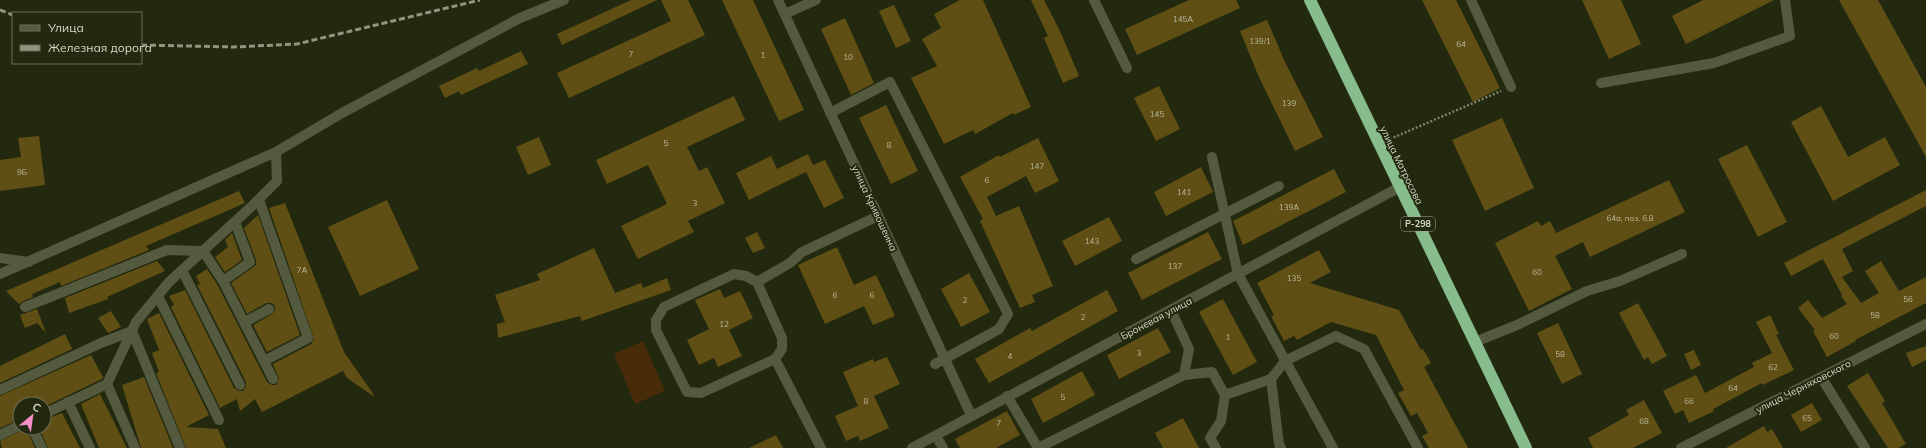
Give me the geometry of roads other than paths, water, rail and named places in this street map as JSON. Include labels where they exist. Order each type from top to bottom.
[{"type":"highway","name":"улица Матросова","points":[[1310,0],[1526,448]]},
{"type":"street","points":[[0,274],[276,152],[342,113],[520,18],[564,0]]},
{"type":"street","name":"улица Кривошеина","points":[[778,0],[971,415]]},
{"type":"street","points":[[784,14],[816,0]]},
{"type":"street","points":[[1094,0],[1127,68]]},
{"type":"street","points":[[1471,0],[1511,87]]},
{"type":"street","points":[[1601,82],[1714,63],[1790,36],[1785,0]]},
{"type":"street","points":[[830,113],[890,82],[1008,314],[999,329],[935,364]]},
{"type":"street","points":[[52,410],[107,384],[136,322],[168,282],[259,200],[277,181],[276,152]]},
{"type":"street","points":[[1212,157],[1238,274],[1333,448]]},
{"type":"street","points":[[1136,259],[1279,186]]},
{"type":"street","name":"Броневая улица","points":[[912,448],[936,436],[971,415],[1400,187]]},
{"type":"street","points":[[259,200],[308,338],[264,361]]},
{"type":"street","points":[[757,282],[790,263],[802,252],[878,216]]},
{"type":"street","points":[[223,282],[250,262],[235,222]]},
{"type":"street","points":[[25,308],[167,250],[203,251]]},
{"type":"street","points":[[203,251],[223,282],[245,322],[272,379]]},
{"type":"street","points":[[1475,342],[1518,325],[1587,291],[1620,281],[1682,254]]},
{"type":"street","points":[[0,258],[29,262]]},
{"type":"street","points":[[182,270],[240,385]]},
{"type":"street","points":[[734,274],[746,276],[757,282],[782,338],[782,349],[775,359],[701,393],[687,392],[656,330],[656,320],[664,307],[734,274]]},
{"type":"street","points":[[158,296],[219,420]]},
{"type":"street","points":[[245,322],[269,309]]},
{"type":"street","points":[[1171,310],[1189,349],[1184,375]]},
{"type":"street","name":"улица Черняховского","points":[[1681,448],[1926,324]]},
{"type":"street","points":[[0,390],[101,343],[132,331]]},
{"type":"street","points":[[132,331],[180,448]]},
{"type":"street","points":[[1225,395],[1271,379],[1285,361],[1336,336],[1364,349],[1418,448]]},
{"type":"street","points":[[775,359],[821,448]]},
{"type":"street","points":[[1007,396],[1038,448],[1184,375],[1212,372],[1225,395],[1221,421],[1210,438],[1216,448]]},
{"type":"street","points":[[1821,377],[1865,448]]},
{"type":"street","points":[[1271,379],[1279,444],[1281,448]]},
{"type":"street","points":[[107,384],[135,448]]},
{"type":"street","points":[[68,402],[90,448]]},
{"type":"street","points":[[0,435],[12,429]]},
{"type":"street","points":[[36,436],[42,448]]},
{"type":"street","points":[[936,436],[943,448]]},
{"type":"railway","points":[[142,45],[234,47],[297,44],[480,0]]},
{"type":"railway","points":[[0,10],[12,15]]}]
